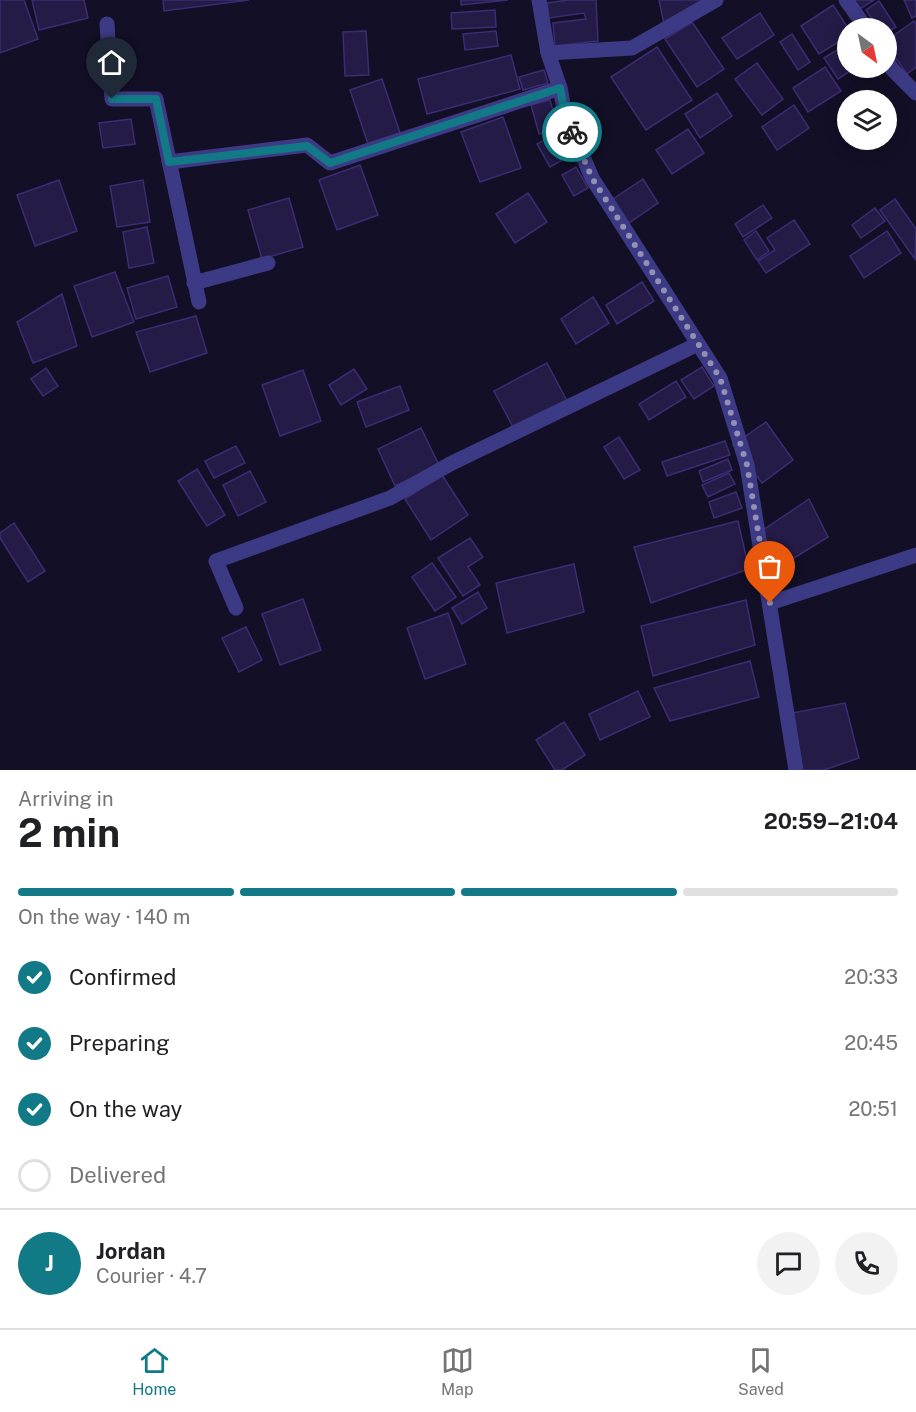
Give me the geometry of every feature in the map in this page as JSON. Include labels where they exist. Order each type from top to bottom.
[{"type":"street","points":[[539,0],[548,53],[560,88],[565,114],[592,178],[720,378],[747,465],[796,770]]},
{"type":"street","points":[[548,53],[632,48],[716,0]]},
{"type":"street","points":[[846,0],[859,18]]},
{"type":"street","points":[[107,24],[112,99],[156,99],[199,302]]},
{"type":"street","points":[[897,74],[916,93]]},
{"type":"street","points":[[169,162],[307,146],[330,163],[560,88]]},
{"type":"street","points":[[194,282],[268,262]]},
{"type":"street","points":[[236,608],[216,561],[390,498],[450,464],[698,344]]},
{"type":"street","points":[[770,603],[916,555]]},
{"type":"building","points":[[0,0],[24,0],[38,39],[0,53]]},
{"type":"building","points":[[32,0],[84,0],[88,18],[39,30]]},
{"type":"building","points":[[163,0],[249,0],[164,11]]},
{"type":"building","points":[[461,0],[508,0],[461,5]]},
{"type":"building","points":[[596,0],[598,41],[555,46],[553,23],[586,19],[584,13],[549,18],[547,3]]},
{"type":"building","points":[[659,0],[709,0],[664,24]]},
{"type":"building","points":[[854,0],[874,0],[860,9]]},
{"type":"building","points":[[904,0],[916,0],[916,16],[912,18]]},
{"type":"building","points":[[879,1],[890,18],[871,18],[866,10]]},
{"type":"building","points":[[833,5],[841,18],[837,18],[837,43],[819,54],[801,26]]},
{"type":"building","points":[[495,10],[496,27],[452,29],[451,13]]},
{"type":"building","points":[[760,13],[774,35],[737,59],[722,38]]},
{"type":"building","points":[[914,21],[916,24],[916,67],[907,74],[897,60],[897,33]]},
{"type":"building","points":[[692,22],[724,69],[697,87],[665,39]]},
{"type":"building","points":[[366,31],[369,75],[345,76],[343,32]]},
{"type":"building","points":[[496,31],[498,46],[465,50],[463,34]]},
{"type":"building","points":[[792,34],[810,62],[798,70],[780,42]]},
{"type":"building","points":[[657,47],[692,100],[646,130],[611,77]]},
{"type":"building","points":[[837,50],[837,78],[824,58]]},
{"type":"building","points":[[511,55],[520,89],[427,114],[418,79]]},
{"type":"building","points":[[757,63],[783,99],[762,115],[735,79]]},
{"type":"building","points":[[825,67],[840,90],[837,90],[837,94],[808,112],[793,88]]},
{"type":"building","points":[[544,70],[548,83],[523,90],[519,77]]},
{"type":"building","points":[[382,79],[400,133],[368,144],[350,90]]},
{"type":"building","points":[[717,93],[732,116],[700,138],[685,114]]},
{"type":"building","points":[[550,100],[558,129],[539,134],[531,105]]},
{"type":"building","points":[[794,105],[809,128],[777,150],[762,127]]},
{"type":"building","points":[[503,117],[521,168],[480,182],[461,132]]},
{"type":"building","points":[[131,119],[135,144],[103,148],[99,123]]},
{"type":"building","points":[[688,129],[704,153],[672,174],[656,150]]},
{"type":"building","points":[[548,138],[561,161],[550,167],[537,144]]},
{"type":"building","points":[[360,165],[378,215],[337,230],[319,180]]},
{"type":"building","points":[[576,167],[588,188],[574,196],[562,175]]},
{"type":"building","points":[[643,179],[658,203],[626,225],[610,201]]},
{"type":"building","points":[[59,180],[77,231],[35,246],[17,195]]},
{"type":"building","points":[[143,180],[150,222],[117,227],[110,186]]},
{"type":"building","points":[[528,193],[547,222],[515,243],[496,214]]},
{"type":"building","points":[[289,198],[303,247],[262,259],[248,210]]},
{"type":"building","points":[[895,199],[916,229],[915,259],[880,210]]},
{"type":"building","points":[[763,205],[772,218],[743,237],[735,224]]},
{"type":"building","points":[[875,208],[885,221],[861,238],[852,225]]},
{"type":"building","points":[[794,220],[810,244],[766,273],[758,261],[775,250],[767,238]]},
{"type":"building","points":[[147,227],[154,263],[129,268],[123,232]]},
{"type":"building","points":[[756,231],[769,251],[757,260],[744,240]]},
{"type":"building","points":[[887,231],[901,253],[864,278],[850,256]]},
{"type":"building","points":[[115,272],[134,322],[92,337],[74,286]]},
{"type":"building","points":[[168,276],[177,307],[136,319],[127,288]]},
{"type":"building","points":[[642,282],[654,301],[617,324],[606,305]]},
{"type":"building","points":[[62,294],[77,346],[33,363],[17,322]]},
{"type":"building","points":[[593,297],[609,323],[576,344],[561,319]]},
{"type":"building","points":[[196,316],[207,353],[150,372],[136,332]]},
{"type":"building","points":[[547,363],[567,401],[514,429],[494,391]]},
{"type":"building","points":[[702,367],[714,386],[694,399],[681,380]]},
{"type":"building","points":[[46,368],[58,386],[43,396],[31,379]]},
{"type":"building","points":[[354,369],[367,389],[341,405],[329,385]]},
{"type":"building","points":[[303,370],[321,421],[280,436],[262,385]]},
{"type":"building","points":[[676,381],[686,397],[649,420],[639,404]]},
{"type":"building","points":[[400,386],[409,410],[366,427],[357,402]]},
{"type":"building","points":[[766,422],[793,460],[762,483],[733,445]]},
{"type":"building","points":[[421,428],[439,465],[395,486],[378,449]]},
{"type":"building","points":[[619,437],[640,470],[624,479],[604,447]]},
{"type":"building","points":[[725,441],[730,455],[667,476],[662,462]]},
{"type":"building","points":[[236,446],[245,463],[214,478],[205,461]]},
{"type":"building","points":[[728,459],[732,470],[703,482],[699,471]]},
{"type":"building","points":[[197,469],[225,515],[207,526],[178,481]]},
{"type":"building","points":[[250,471],[266,502],[238,516],[223,485]]},
{"type":"building","points":[[729,473],[735,484],[708,497],[702,485]]},
{"type":"building","points":[[442,475],[468,515],[431,540],[405,499]]},
{"type":"building","points":[[736,492],[742,508],[714,518],[709,502]]},
{"type":"building","points":[[809,499],[828,537],[773,571],[763,530]]},
{"type":"building","points":[[738,521],[749,569],[651,603],[634,547]]},
{"type":"building","points":[[14,523],[45,571],[28,582],[0,538],[0,533]]},
{"type":"building","points":[[470,538],[483,557],[468,567],[480,585],[463,596],[438,558]]},
{"type":"building","points":[[432,563],[456,597],[435,611],[412,577]]},
{"type":"building","points":[[574,564],[584,612],[507,633],[496,583]]},
{"type":"building","points":[[478,592],[487,608],[462,624],[452,608]]},
{"type":"building","points":[[303,599],[321,650],[280,665],[262,614]]},
{"type":"building","points":[[746,600],[755,645],[653,676],[641,626]]},
{"type":"building","points":[[448,613],[466,664],[425,679],[407,628]]},
{"type":"building","points":[[246,627],[262,660],[239,672],[222,638]]},
{"type":"building","points":[[750,661],[759,697],[670,721],[654,688]]},
{"type":"building","points":[[638,691],[650,717],[600,740],[589,714]]},
{"type":"building","points":[[845,703],[859,758],[824,770],[802,770],[792,713]]},
{"type":"building","points":[[564,722],[585,755],[562,770],[555,770],[536,740]]},
{"type":"way so far","points":[[572,132],[592,178],[720,378],[747,465],[770,603]]},
{"type":"route","points":[[112,99],[156,99],[169,162],[307,146],[330,163],[560,88],[565,114],[572,132]]}]
